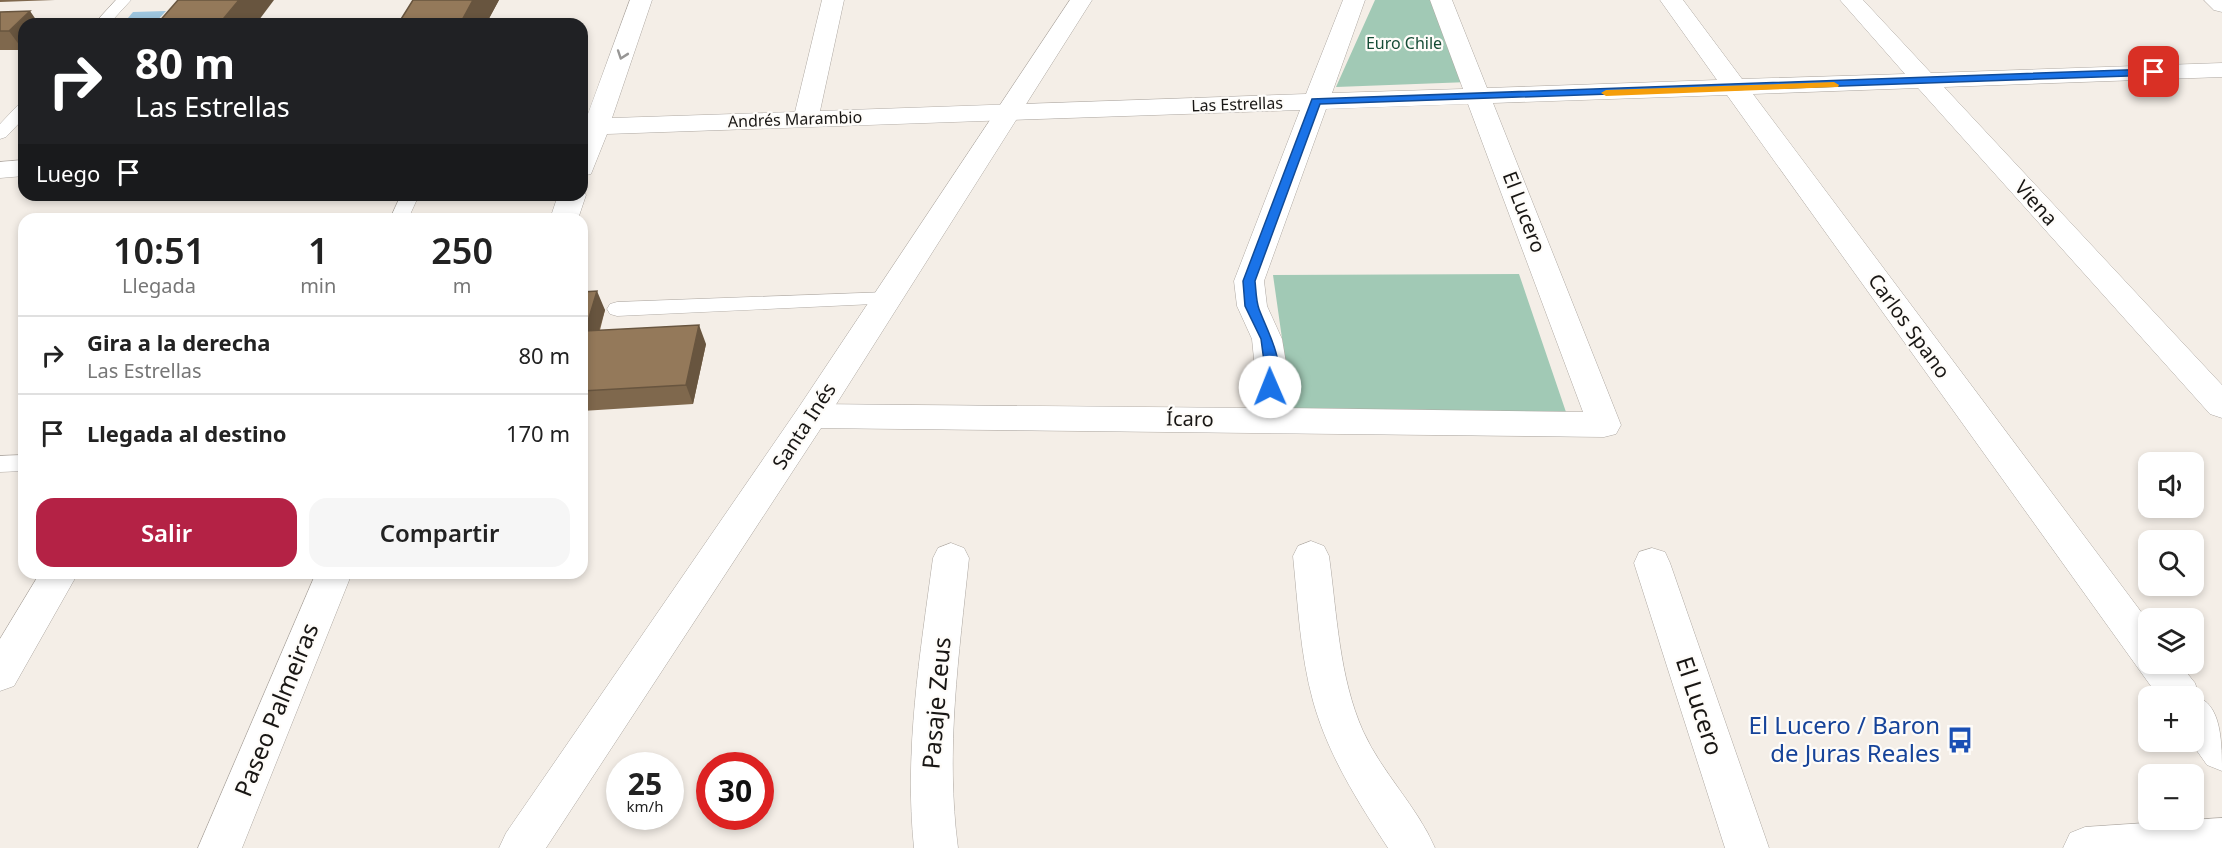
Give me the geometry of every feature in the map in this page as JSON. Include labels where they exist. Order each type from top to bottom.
[{"type":"street","points":[[589,127],[641,0]]},
{"type":"street","points":[[806,119],[832,0]]},
{"type":"street","name":"Santa Inés","points":[[521,848],[811,417],[1082,0]]},
{"type":"street","points":[[1268,421],[1271,369],[1267,339],[1251,306],[1249,281],[1354,0]]},
{"type":"street","name":"El Lucero","points":[[1441,0],[1604,425]]},
{"type":"street","name":"Carlos Spano","points":[[1671,0],[2138,637]]},
{"type":"street","name":"Viena","points":[[1851,0],[2222,406]]},
{"type":"street","points":[[2215,0],[2222,5]]},
{"type":"street","name":"Las Estrellas","points":[[1008,112],[2222,70]]},
{"type":"street","name":"Andrés Marambio","points":[[589,127],[1008,112]]},
{"type":"street","points":[[0,170],[18,168]]},
{"type":"street","name":"Ícaro","points":[[811,417],[1604,425]]},
{"type":"street","points":[[1311,556],[1327,674],[1339,722],[1354,754],[1413,848]]},
{"type":"street","name":"Pasaje Zeus","points":[[936,848],[930,812],[929,766],[951,558]]},
{"type":"street","name":"El Lucero","points":[[1652,563],[1747,848]]},
{"type":"street","points":[[0,674],[56,579]]},
{"type":"street","name":"Paseo Palmeiras","points":[[220,848],[332,579]]},
{"type":"street","points":[[2204,728],[2222,752]]},
{"type":"street","points":[[2085,848],[2222,839]]},
{"type":"lane","points":[[107,18],[124,0]]},
{"type":"lane","points":[[0,134],[18,114]]},
{"type":"lane","points":[[617,309],[888,298]]},
{"type":"lane","points":[[0,464],[18,463]]},
{"type":"green space","name":"Euro Chile","points":[[1375,0],[1435,0],[1469,82],[1336,87]]},
{"type":"green space","points":[[1519,274],[1567,415],[1293,416],[1273,275]]},
{"type":"water","points":[[166,11],[160,18],[128,18],[133,12]]},
{"type":"building","points":[[178,0],[239,0],[224,18],[162,18]]},
{"type":"building","points":[[413,0],[473,0],[463,18],[402,18]]},
{"type":"building","points":[[30,11],[23,18],[18,18],[18,22],[9,31],[0,31],[0,12]]},
{"type":"building","points":[[597,291],[588,321],[588,292]]},
{"type":"building","points":[[699,325],[686,385],[588,391],[588,331]]},
{"type":"slow traffic","points":[[1606,93],[1834,85]]},
{"type":"place","name":"El Lucero / Baron de Juras Reales","points":[[1960,740]]},
{"type":"route","points":[[1270,387],[1271,369],[1267,339],[1251,306],[1249,281],[1316,101],[2154,72]]}]
